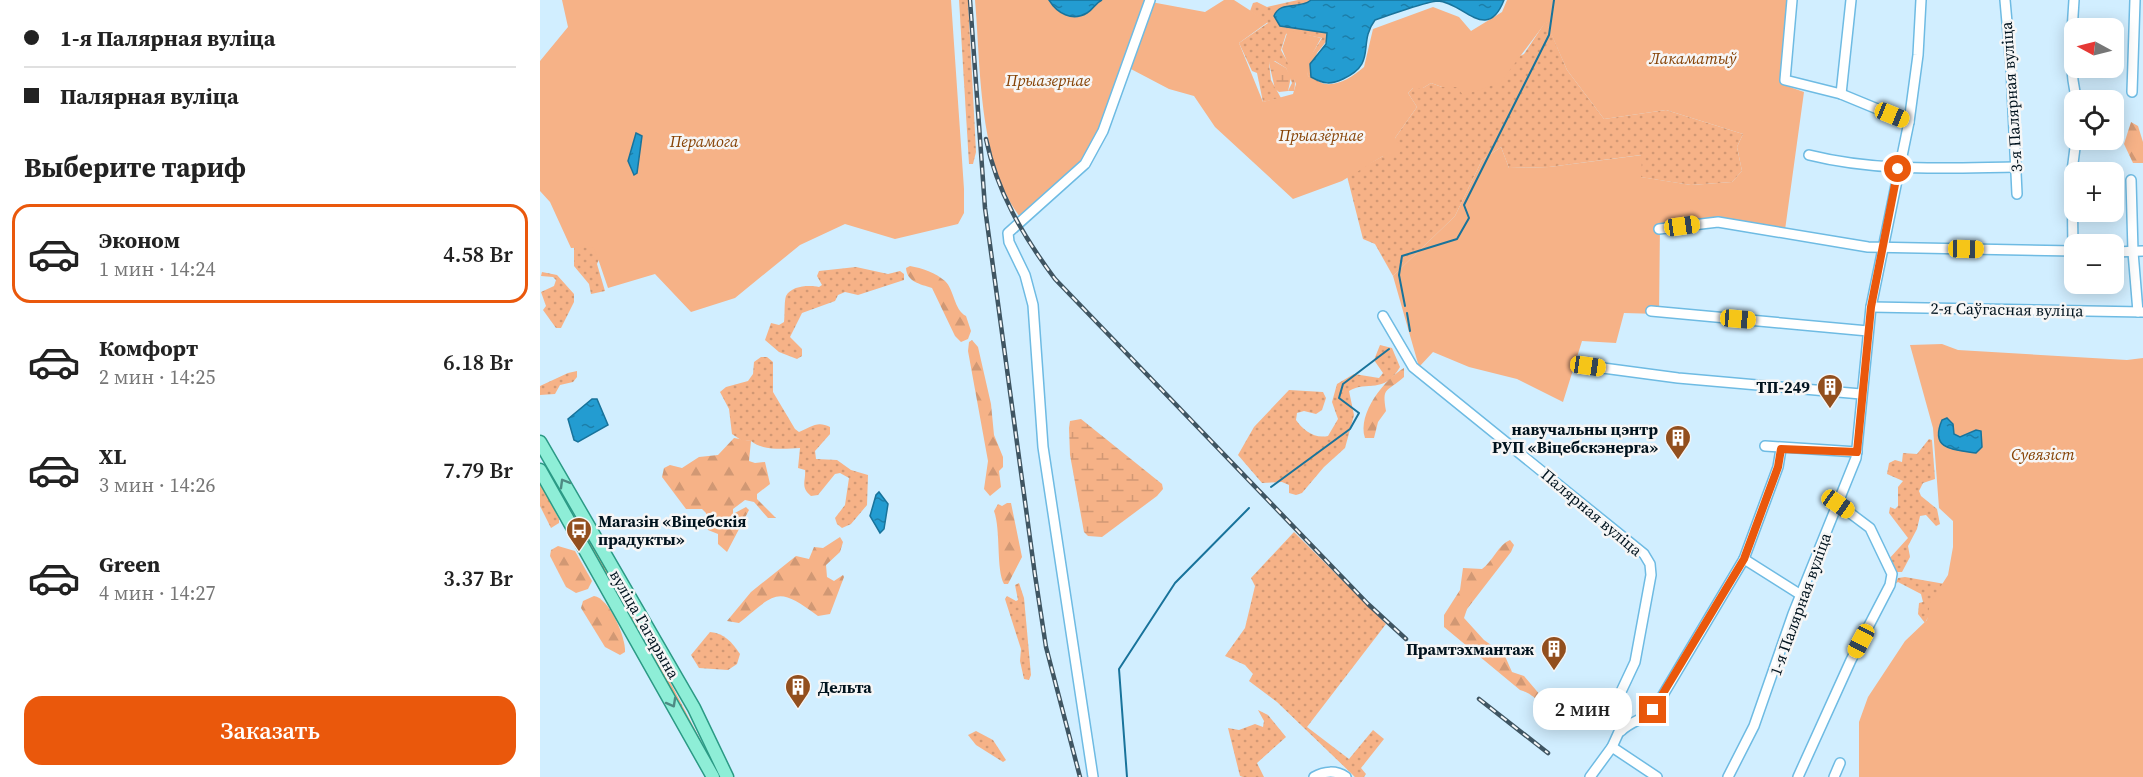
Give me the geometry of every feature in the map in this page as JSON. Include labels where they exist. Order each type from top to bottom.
[{"type":"main road","name":"вуліца Гагарына","points":[[540,442],[694,708],[727,777]]},
{"type":"main road","name":"вуліца Гагарына","points":[[540,470],[642,647],[713,777]]},
{"type":"main road","points":[[632,630],[642,631],[644,622]]},
{"type":"main road","points":[[642,647],[645,639],[654,640]]},
{"type":"street","points":[[1093,777],[1043,447],[1033,304],[1025,275],[1009,242],[1008,233],[1085,164],[1103,131],[1150,0]]},
{"type":"street","points":[[1792,0],[1785,80],[1841,94],[1909,122]]},
{"type":"street","points":[[1841,94],[1851,0]]},
{"type":"street","name":"1-я Палярная вуліца","points":[[1728,777],[1754,726],[1801,595],[1857,452],[1871,307],[1881,247],[1909,122],[1918,55],[1921,0]]},
{"type":"street","name":"3-я Палярная вуліца","points":[[2005,0],[2017,194]]},
{"type":"street","points":[[2074,0],[2071,58],[2074,90]]},
{"type":"street","points":[[2132,92],[2135,0]]},
{"type":"street","points":[[2074,234],[2072,171],[2075,150]]},
{"type":"street","points":[[1809,155],[1847,164],[1898,169],[2015,167]]},
{"type":"street","points":[[2132,180],[2141,312]]},
{"type":"street","points":[[1659,229],[1704,223],[1728,223],[1881,247],[2064,251]]},
{"type":"street","name":"2-я Саўгасная вуліца","points":[[1871,307],[2141,312]]},
{"type":"street","points":[[1652,311],[1868,331]]},
{"type":"street","name":"Палярная вуліца","points":[[1383,316],[1413,367],[1647,558],[1651,574],[1635,662],[1619,696],[1623,723],[1612,747],[1590,777]]},
{"type":"street","points":[[1588,366],[1678,378],[1861,394]]},
{"type":"street","points":[[1765,447],[1857,452]]},
{"type":"street","points":[[1619,733],[1628,725],[1645,719],[1653,710],[1744,559],[1778,467],[1781,449]]},
{"type":"street","points":[[1798,777],[1851,660],[1890,585],[1892,574],[1870,528],[1838,504]]},
{"type":"street","points":[[1744,559],[1801,595]]},
{"type":"street","points":[[1612,747],[1642,773],[1656,777]]},
{"type":"street","points":[[1834,777],[1840,763]]},
{"type":"street","points":[[1314,777],[1325,771],[1341,773],[1346,777]]},
{"type":"green space","name":"Перамога","points":[[562,0],[951,0],[964,189],[964,213],[958,224],[895,239],[845,224],[800,245],[735,298],[691,312],[655,274],[608,288],[594,247],[571,248],[550,202],[540,191],[540,61],[568,27]]},
{"type":"green space","points":[[959,0],[968,0],[976,152],[973,164],[969,164]]},
{"type":"green space","name":"Прыазернае","points":[[975,0],[1049,0],[1060,12],[1076,17],[1087,13],[1102,0],[1146,0],[1103,122],[1086,157],[1020,217],[1006,194],[996,169],[989,141],[981,84]]},
{"type":"green space","points":[[1224,0],[1234,0],[1268,22],[1239,43],[1263,102],[1293,94],[1296,84],[1282,49],[1288,30],[1321,38],[1307,64],[1308,76],[1315,81],[1330,84],[1344,81],[1364,67],[1373,29],[1433,7],[1459,17],[1471,31],[1502,12],[1507,0],[1791,0],[1784,85],[1804,92],[1785,230],[1718,218],[1660,224],[1659,314],[1624,313],[1616,343],[1582,341],[1563,402],[1517,379],[1469,367],[1433,352],[1419,367],[1393,276],[1455,216],[1482,160],[1501,147],[1509,168],[1549,167],[1642,155],[1641,177],[1691,185],[1732,182],[1742,171],[1737,147],[1743,134],[1666,110],[1604,119],[1567,70],[1546,22],[1500,83],[1463,95],[1457,87],[1442,87],[1431,83],[1423,88],[1413,88],[1408,93],[1417,107],[1395,138],[1402,148],[1398,156],[1383,156],[1342,181],[1293,199],[1215,127],[1194,96],[1169,89],[1129,68],[1151,2],[1205,12]]},
{"type":"green space","points":[[1298,0],[1311,0],[1307,4],[1285,6],[1305,29],[1327,33],[1329,38],[1317,53],[1311,77],[1324,84],[1310,82],[1305,65],[1322,38],[1291,32],[1286,34],[1281,50],[1294,74],[1294,91],[1288,91],[1292,83],[1286,68],[1275,61],[1269,63],[1271,80],[1281,98],[1263,102],[1257,73],[1252,71],[1239,43],[1268,23],[1250,11],[1253,3],[1257,2],[1267,7]]},
{"type":"green space","points":[[1546,21],[1567,70],[1604,119],[1666,110],[1743,134],[1737,147],[1742,171],[1732,182],[1691,185],[1640,177],[1641,155],[1549,167],[1509,168],[1501,147],[1482,160],[1455,216],[1393,276],[1375,244],[1363,239],[1347,176],[1383,156],[1398,156],[1395,138],[1417,107],[1408,93],[1413,88],[1423,88],[1431,83],[1442,87],[1457,87],[1524,54]]},
{"type":"green space","points":[[1272,60],[1286,68],[1291,77],[1288,91],[1279,92],[1275,89],[1269,63]]},
{"type":"green space","points":[[2131,122],[2138,126],[2143,142],[2143,163],[2133,163],[2124,144]]},
{"type":"green space","points":[[574,206],[602,253],[597,264],[605,291],[591,294],[589,284],[574,266]]},
{"type":"green space","points":[[910,266],[933,273],[945,281],[959,309],[966,316],[971,331],[968,339],[961,342],[955,336],[932,288],[915,282],[909,276],[906,268]]},
{"type":"green space","points":[[856,267],[888,274],[900,271],[904,274],[904,280],[858,295],[845,292],[838,295],[835,301],[802,313],[790,337],[802,349],[802,356],[797,359],[779,352],[765,340],[771,323],[779,325],[784,322],[785,299],[789,292],[801,287],[822,285],[817,276],[819,271]]},
{"type":"green space","points":[[542,272],[557,275],[574,294],[574,302],[561,328],[556,328],[543,310],[546,306],[541,292],[554,286],[556,280],[553,277],[541,276]]},
{"type":"green space","points":[[972,340],[978,347],[991,404],[994,435],[1003,457],[1003,467],[999,471],[1001,487],[990,496],[984,489],[988,461],[968,351],[969,342]]},
{"type":"green space","name":"Сувязіст","points":[[1942,344],[1958,350],[2127,360],[2143,358],[2143,777],[1859,777],[1859,722],[1868,697],[1905,641],[1927,620],[1930,603],[1948,575],[1953,547],[1953,521],[1939,508],[1933,428],[1910,345]]},
{"type":"green space","points":[[1380,345],[1392,348],[1400,367],[1394,376],[1382,384],[1349,391],[1354,415],[1345,448],[1324,467],[1302,493],[1296,495],[1289,493],[1289,485],[1282,482],[1262,483],[1238,455],[1254,427],[1289,390],[1323,392],[1326,398],[1322,410],[1316,414],[1304,411],[1297,413],[1296,420],[1309,433],[1328,436],[1338,419],[1332,402],[1337,384],[1354,374],[1379,378],[1383,373],[1374,360]]},
{"type":"green space","points":[[761,357],[767,357],[773,362],[773,392],[795,429],[799,432],[817,424],[830,427],[830,434],[815,451],[816,459],[837,460],[851,470],[868,475],[867,505],[851,524],[842,528],[837,524],[835,518],[845,505],[849,478],[840,473],[835,474],[818,495],[811,496],[805,487],[805,470],[798,468],[800,448],[768,448],[751,441],[741,440],[732,434],[729,409],[720,392],[726,387],[748,381],[753,374],[754,362]]},
{"type":"green space","points":[[1404,368],[1404,377],[1385,393],[1386,411],[1378,422],[1374,438],[1365,438],[1365,418],[1374,398],[1389,380]]},
{"type":"green space","points":[[577,371],[577,377],[573,382],[560,385],[555,394],[540,395],[540,386]]},
{"type":"green space","points":[[1081,419],[1162,484],[1163,489],[1102,537],[1088,536],[1084,532],[1070,455],[1070,421]]},
{"type":"green space","points":[[734,438],[751,441],[749,461],[765,462],[770,484],[757,494],[757,499],[776,518],[768,518],[754,502],[745,500],[733,509],[733,514],[746,507],[749,510],[727,552],[718,544],[718,534],[708,530],[706,513],[702,509],[686,509],[662,477],[664,468],[670,465],[682,468],[699,457],[718,455]]},
{"type":"green space","points":[[1929,439],[1932,440],[1935,479],[1923,483],[1919,491],[1921,496],[1937,509],[1940,524],[1936,526],[1926,515],[1920,516],[1917,529],[1908,546],[1910,557],[1902,572],[1897,572],[1888,560],[1908,538],[1889,513],[1890,507],[1895,509],[1898,506],[1898,487],[1903,481],[1887,474],[1889,463],[1895,460],[1902,462],[1903,453],[1917,454]]},
{"type":"green space","points":[[540,482],[559,519],[559,523],[551,528],[540,506]]},
{"type":"green space","points":[[1011,503],[1022,557],[1008,584],[1004,584],[1000,569],[994,511],[998,504],[1002,506]]},
{"type":"green space","points":[[584,531],[640,628],[637,628],[581,533]]},
{"type":"green space","points":[[1294,532],[1386,624],[1307,727],[1349,759],[1373,730],[1384,739],[1361,768],[1366,774],[1364,777],[1355,777],[1277,702],[1249,681],[1253,674],[1245,665],[1225,656],[1245,628],[1255,586],[1251,578]]},
{"type":"green space","points":[[840,537],[843,542],[840,552],[826,565],[827,577],[834,581],[843,575],[844,577],[830,614],[818,616],[794,600],[777,597],[770,599],[739,623],[727,621],[751,592],[796,556],[809,559],[814,547],[823,548]]},
{"type":"green space","points":[[1510,540],[1514,545],[1511,552],[1467,609],[1464,618],[1484,640],[1504,654],[1512,672],[1524,676],[1541,696],[1562,697],[1573,704],[1583,706],[1601,701],[1607,708],[1602,720],[1595,722],[1569,709],[1561,715],[1555,714],[1531,695],[1520,690],[1444,627],[1444,615],[1460,590],[1463,568],[1482,569]]},
{"type":"green space","points":[[558,546],[575,551],[592,581],[588,589],[576,593],[566,587],[550,556],[551,550]]},
{"type":"green space","points":[[1905,577],[1945,584],[1925,623],[1918,614],[1919,603],[1923,602],[1921,594],[1898,582],[1895,584],[1898,578]]},
{"type":"green space","points":[[1019,583],[1024,598],[1031,675],[1029,680],[1024,679],[1020,661],[1021,649],[1005,599],[1007,596],[1018,600],[1015,585]]},
{"type":"green space","points":[[594,596],[605,603],[620,628],[625,652],[620,655],[605,647],[581,608],[583,601]]},
{"type":"green space","points":[[710,632],[727,639],[740,654],[737,664],[728,670],[699,668],[691,655]]},
{"type":"green space","points":[[646,642],[649,642],[720,777],[716,777]]},
{"type":"green space","points":[[1258,710],[1268,715],[1286,737],[1257,763],[1264,777],[1243,777],[1240,776],[1228,728],[1239,730],[1255,724],[1263,727],[1264,721]]},
{"type":"green space","points":[[976,731],[993,740],[1006,760],[1003,762],[976,745],[968,735]]},
{"type":"water","points":[[1049,0],[1102,0],[1087,13],[1076,17],[1065,15]]},
{"type":"water","points":[[1311,0],[1504,0],[1497,13],[1490,19],[1482,20],[1438,1],[1375,20],[1367,37],[1364,60],[1360,66],[1354,73],[1343,79],[1327,83],[1311,77],[1310,64],[1326,44],[1327,33],[1280,26],[1274,16],[1281,8]]},
{"type":"water","points":[[636,133],[642,136],[637,173],[634,175],[628,161]]},
{"type":"water","points":[[592,399],[597,399],[608,425],[578,442],[574,440],[568,419]]},
{"type":"water","points":[[1947,418],[1953,424],[1954,434],[1960,437],[1976,430],[1981,431],[1982,447],[1976,453],[1952,449],[1941,443],[1939,430],[1942,420]]},
{"type":"water","points":[[879,492],[888,504],[884,529],[880,533],[870,516]]},
{"type":"waterway","points":[[1405,306],[1399,275],[1402,256],[1457,239],[1469,218],[1464,205],[1549,35],[1554,0]]},
{"type":"waterway","points":[[1407,313],[1410,331]]},
{"type":"waterway","points":[[1271,487],[1350,429],[1359,413],[1339,398],[1343,384],[1389,349]]},
{"type":"waterway","points":[[1127,777],[1119,669],[1175,583],[1249,508]]},
{"type":"railway","points":[[970,0],[985,208],[1035,575],[1046,647],[1080,777]]},
{"type":"railway","points":[[986,139],[1004,195],[1022,230],[1055,279],[1368,604],[1406,639]]},
{"type":"railway","points":[[1479,699],[1548,753]]},
{"type":"place","name":"ТП-249","points":[[1830,410]]},
{"type":"place","name":"навучальны цэнтр РУП «Віцебскэнерга»","points":[[1678,461]]},
{"type":"place","name":"Магазін «Віцебскія прадукты»","points":[[579,553]]},
{"type":"place","name":"Прамтэхмантаж","points":[[1554,672]]},
{"type":"place","name":"Дельта","points":[[798,710]]},
{"type":"route","points":[[1653,710],[1744,559],[1778,467],[1781,449],[1857,452],[1863,366],[1871,307],[1898,169]]},
{"type":"park label","name":"Лакаматыў","points":[[1693,58]]},
{"type":"park label","name":"Прыазёрнае","points":[[1321,135]]}]
